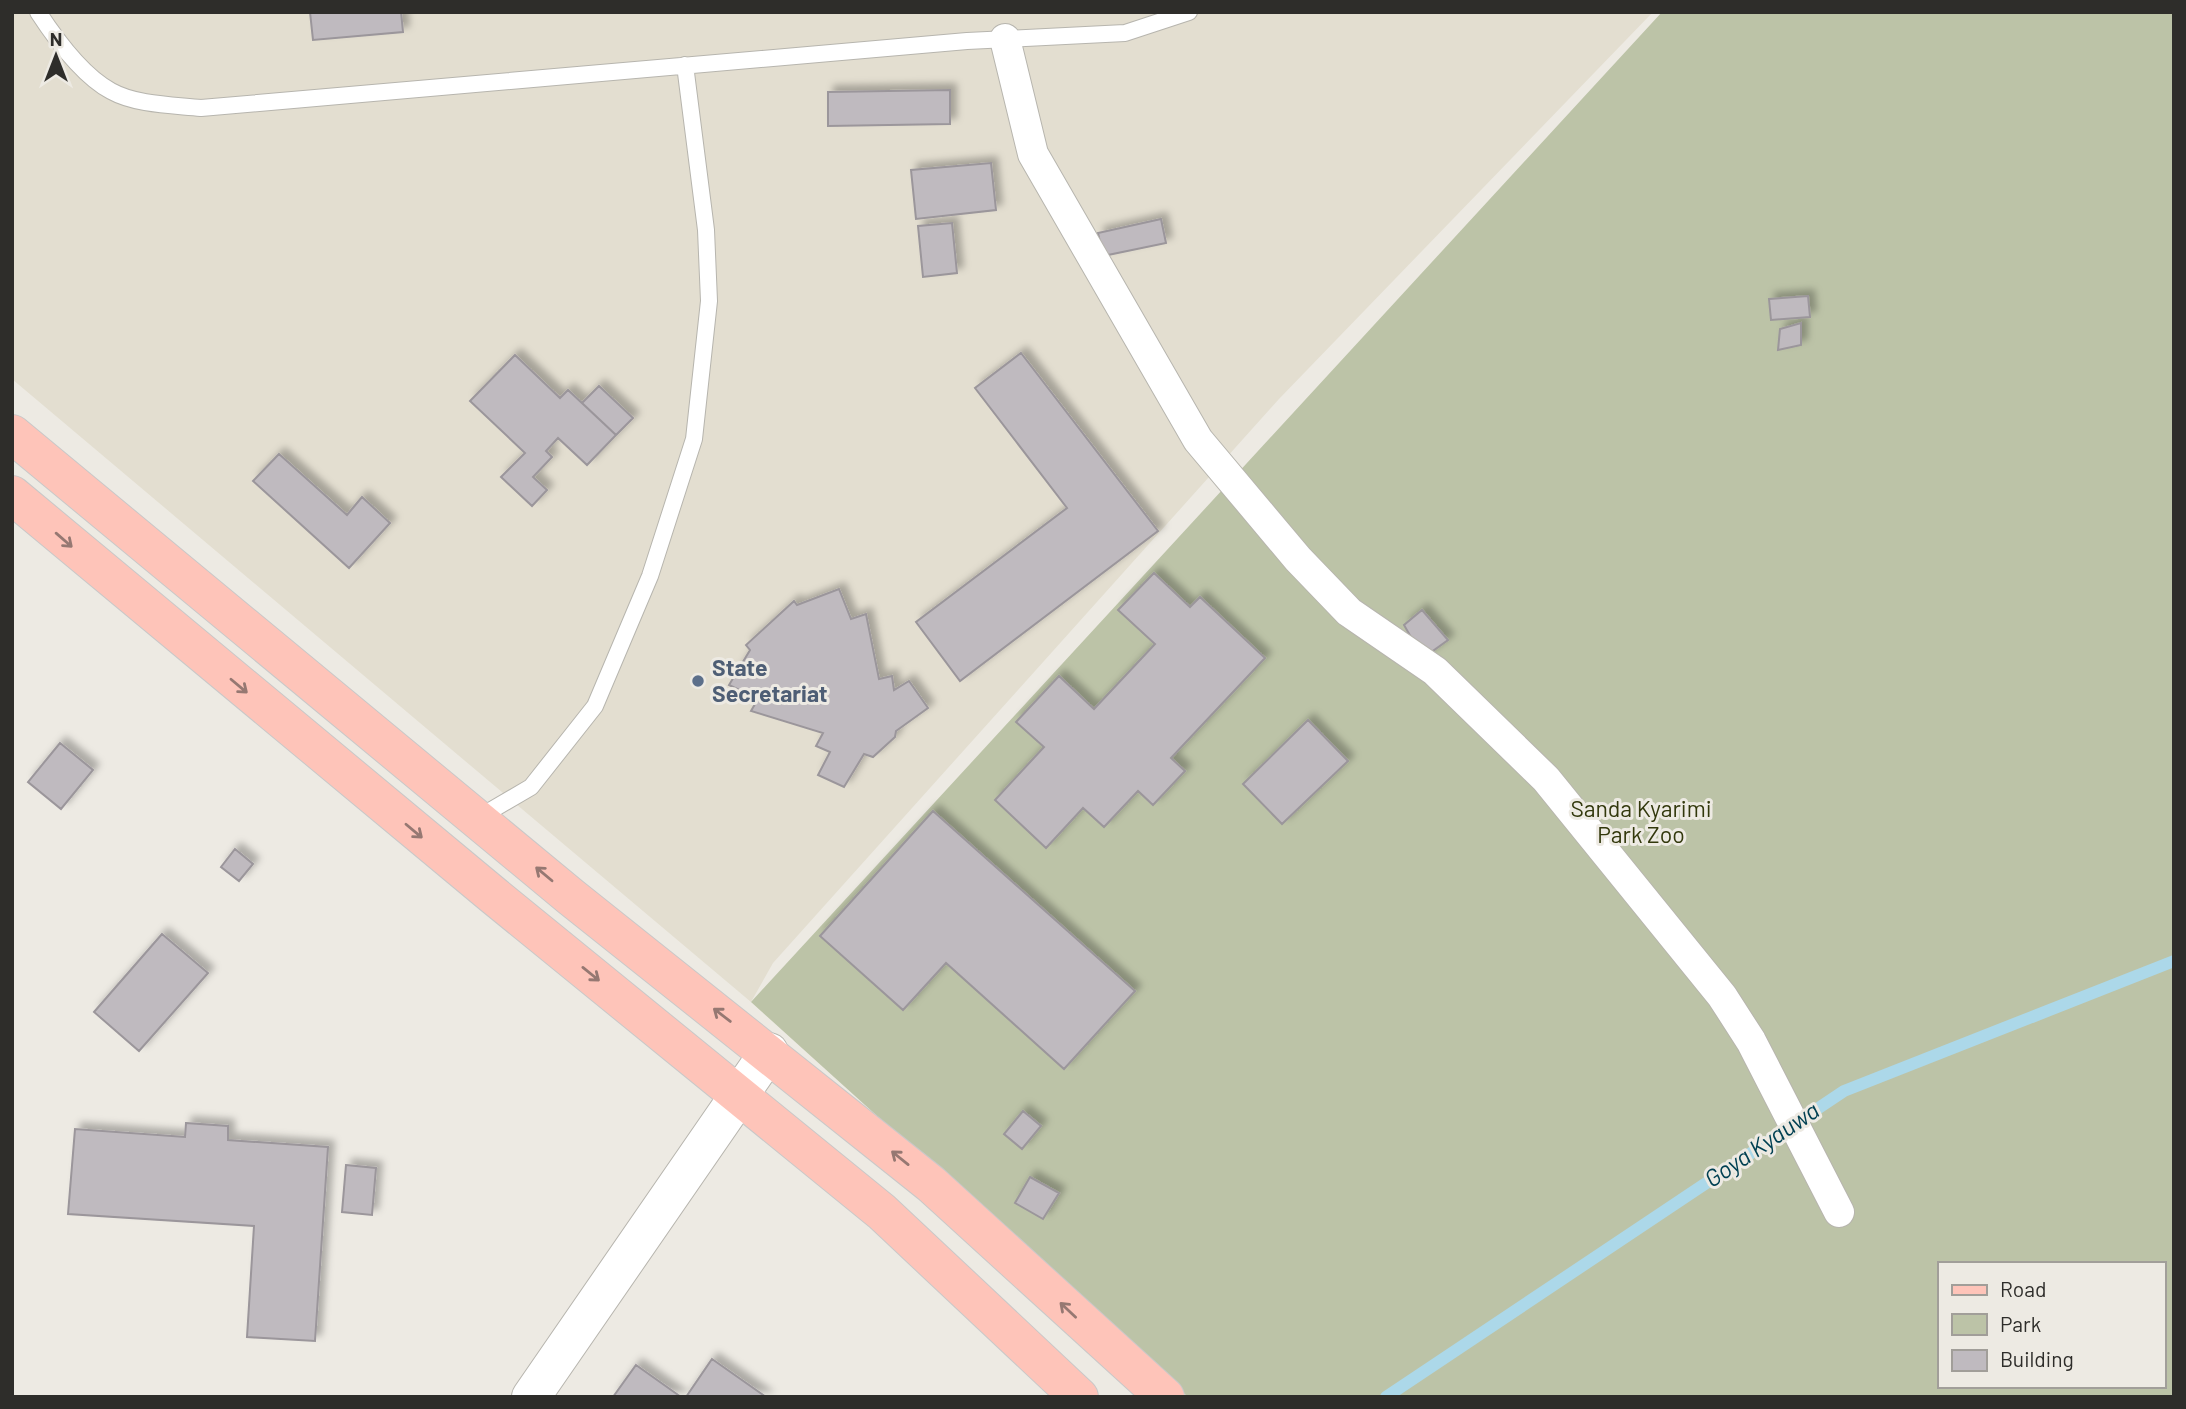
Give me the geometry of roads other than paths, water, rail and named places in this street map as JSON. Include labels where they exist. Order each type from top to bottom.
[{"type":"main road","points":[[12,433],[571,897],[769,1052],[931,1184],[1118,1357],[1166,1397]]},
{"type":"main road","points":[[12,495],[482,887],[882,1212],[1079,1397]]},
{"type":"street","points":[[1005,39],[1033,154],[1198,440],[1298,559],[1349,612],[1435,671],[1546,779],[1722,996],[1751,1041],[1839,1212]]},
{"type":"street","points":[[531,1397],[769,1052]]},
{"type":"lane","points":[[38,12],[61,47],[111,92],[153,103],[201,108],[1005,39],[1125,33],[1189,12]]},
{"type":"lane","points":[[478,818],[531,787],[595,706],[650,576],[694,439],[709,301],[706,230],[685,65]]},
{"type":"waterway","name":"Goya Kyauwa","points":[[1386,1397],[1844,1091],[2174,961]]},
{"type":"place","name":"State Secretariat","points":[[698,681]]},
{"type":"park label","name":"Sanda Kyarimi Park Zoo","points":[[1641,822]]}]
